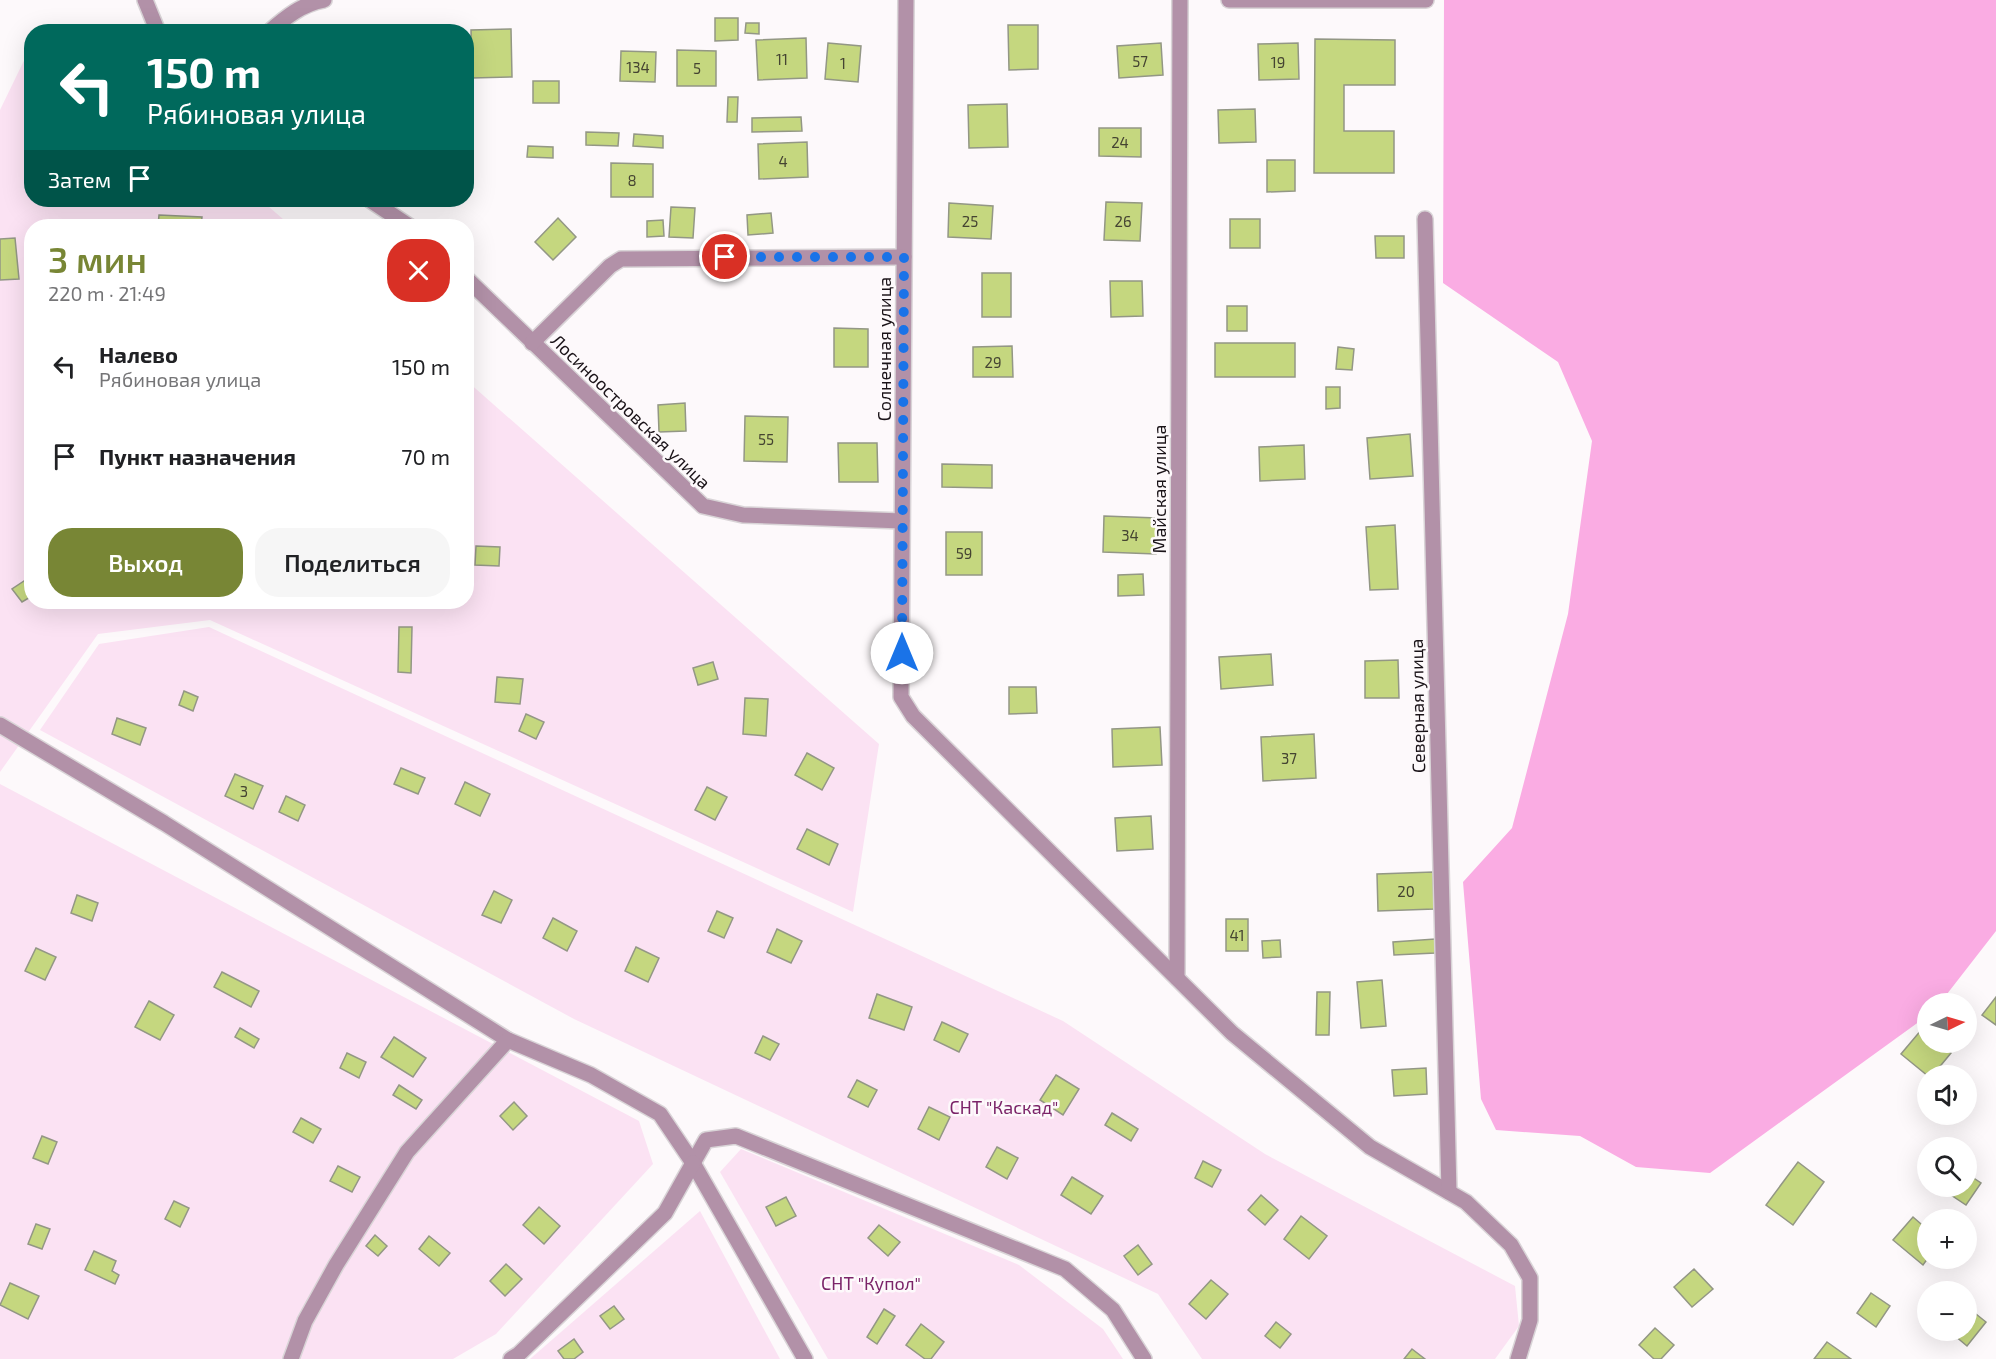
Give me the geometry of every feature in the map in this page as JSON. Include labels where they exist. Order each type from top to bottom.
[{"type":"street","points":[[145,0],[155,24]]},
{"type":"street","points":[[278,24],[290,13],[312,2],[324,0]]},
{"type":"street","name":"Солнечная улица","points":[[906,0],[901,697],[913,716],[1177,978]]},
{"type":"street","name":"Майская улица","points":[[1177,978],[1180,0]]},
{"type":"street","points":[[1229,0],[1426,0]]},
{"type":"street","points":[[380,207],[398,219]]},
{"type":"street","name":"Северная улица","points":[[1425,219],[1449,1192]]},
{"type":"street","points":[[532,343],[610,266],[621,258],[904,257]]},
{"type":"street","name":"Лосиноостровская улица","points":[[474,286],[703,506],[743,515],[902,522]]},
{"type":"street","points":[[0,725],[164,823],[508,1040],[591,1075],[660,1114],[693,1163],[805,1359]]},
{"type":"street","points":[[1177,978],[1232,1033],[1370,1147],[1466,1202],[1511,1245],[1530,1278],[1530,1320],[1518,1359]]},
{"type":"street","points":[[291,1359],[304,1321],[336,1265],[407,1152],[508,1040]]},
{"type":"street","points":[[511,1359],[519,1354],[665,1213],[706,1140],[736,1136],[1065,1269],[1113,1310],[1144,1359]]},
{"type":"green space","points":[[24,60],[24,207],[269,207],[283,219],[24,219],[24,609],[474,609],[474,387],[879,744],[853,912],[210,620],[98,634],[0,772],[0,110]]},
{"type":"green space","name":"СНТ \"Каскад\"","points":[[209,627],[1063,1021],[1265,1154],[1515,1286],[1519,1326],[1495,1359],[1202,1359],[1158,1294],[574,1019],[40,730],[99,644]]},
{"type":"green space","points":[[0,784],[639,1121],[653,1164],[496,1334],[453,1359],[0,1359]]},
{"type":"green space","name":"СНТ \"Купол\"","points":[[741,1149],[1019,1265],[1103,1329],[1123,1359],[828,1359],[720,1172]]},
{"type":"green space","points":[[700,1211],[780,1359],[530,1359]]},
{"type":"shaded area","points":[[1444,0],[1996,0],[1996,931],[1948,993],[1917,993],[1917,1023],[1710,1173],[1636,1167],[1580,1136],[1496,1130],[1481,1099],[1463,882],[1512,828],[1568,614],[1592,441],[1558,362],[1443,283]]},
{"type":"building","points":[[715,18],[738,18],[738,40],[715,41]]},
{"type":"building","points":[[746,23],[759,23],[759,34],[745,33]]},
{"type":"building","points":[[1008,25],[1038,25],[1038,69],[1009,70]]},
{"type":"building","points":[[511,29],[512,77],[474,78],[474,30]]},
{"type":"building","points":[[806,38],[807,78],[758,80],[756,40]]},
{"type":"building","points":[[1315,39],[1395,40],[1395,85],[1344,85],[1344,131],[1394,131],[1394,173],[1314,173]]},
{"type":"building","points":[[828,43],[861,46],[858,82],[825,79]]},
{"type":"building","points":[[1161,43],[1163,75],[1119,78],[1117,46]]},
{"type":"building","points":[[1298,43],[1299,79],[1259,80],[1258,44]]},
{"type":"building","points":[[677,50],[716,51],[716,86],[677,86]]},
{"type":"building","points":[[621,51],[656,52],[655,82],[620,81]]},
{"type":"building","points":[[533,81],[559,81],[559,103],[533,103]]},
{"type":"building","points":[[728,97],[738,97],[737,122],[727,122]]},
{"type":"building","points":[[1007,104],[1008,147],[969,148],[968,105]]},
{"type":"building","points":[[1255,109],[1256,142],[1219,143],[1218,110]]},
{"type":"building","points":[[801,117],[802,131],[752,132],[752,118]]},
{"type":"building","points":[[1099,128],[1141,128],[1141,157],[1099,156]]},
{"type":"building","points":[[586,132],[619,133],[618,146],[586,145]]},
{"type":"building","points":[[634,134],[663,136],[663,148],[633,146]]},
{"type":"building","points":[[807,142],[808,177],[759,179],[758,144]]},
{"type":"building","points":[[528,146],[553,147],[553,158],[527,157]]},
{"type":"building","points":[[1267,160],[1295,160],[1295,191],[1267,192]]},
{"type":"building","points":[[611,163],[653,164],[653,197],[611,197]]},
{"type":"building","points":[[1106,202],[1142,203],[1140,241],[1104,240]]},
{"type":"building","points":[[949,203],[993,206],[991,239],[948,237]]},
{"type":"building","points":[[671,207],[695,208],[693,238],[669,237]]},
{"type":"building","points":[[771,213],[773,233],[748,235],[747,215]]},
{"type":"building","points":[[159,215],[202,217],[202,219],[159,219]]},
{"type":"building","points":[[558,218],[576,237],[553,260],[535,242]]},
{"type":"building","points":[[1230,219],[1260,219],[1260,248],[1230,248]]},
{"type":"building","points":[[663,220],[664,236],[647,237],[647,221]]},
{"type":"building","points":[[1375,236],[1404,236],[1404,258],[1376,258]]},
{"type":"building","points":[[15,238],[19,279],[0,280],[0,239]]},
{"type":"building","points":[[982,273],[1011,273],[1011,317],[982,317]]},
{"type":"building","points":[[1110,281],[1142,281],[1143,316],[1111,317]]},
{"type":"building","points":[[1227,306],[1247,306],[1247,331],[1227,331]]},
{"type":"building","points":[[834,328],[868,329],[868,367],[834,367]]},
{"type":"building","points":[[1215,343],[1295,343],[1295,377],[1215,377]]},
{"type":"building","points":[[1012,346],[1013,377],[973,377],[973,347]]},
{"type":"building","points":[[1338,347],[1354,349],[1352,370],[1336,369]]},
{"type":"building","points":[[1326,387],[1340,387],[1340,408],[1326,409]]},
{"type":"building","points":[[685,403],[686,431],[659,432],[658,405]]},
{"type":"building","points":[[745,416],[788,417],[787,462],[744,461]]},
{"type":"building","points":[[1410,434],[1413,476],[1370,479],[1367,438]]},
{"type":"building","points":[[838,443],[877,443],[878,482],[839,482]]},
{"type":"building","points":[[1304,445],[1305,479],[1260,481],[1259,447]]},
{"type":"building","points":[[942,464],[992,465],[992,488],[942,487]]},
{"type":"building","points":[[1104,516],[1157,518],[1156,554],[1103,552]]},
{"type":"building","points":[[1395,525],[1398,589],[1370,590],[1366,527]]},
{"type":"building","points":[[946,532],[982,532],[982,575],[946,575]]},
{"type":"building","points":[[476,546],[500,547],[499,566],[475,565]]},
{"type":"building","points":[[1143,574],[1144,595],[1118,596],[1118,575]]},
{"type":"building","points":[[24,581],[24,601],[22,602],[12,589]]},
{"type":"building","points":[[399,627],[412,627],[411,673],[398,672]]},
{"type":"building","points":[[1271,654],[1273,685],[1221,689],[1219,657]]},
{"type":"building","points":[[1398,660],[1399,698],[1365,698],[1365,661]]},
{"type":"building","points":[[713,662],[718,679],[698,685],[693,668]]},
{"type":"building","points":[[497,677],[523,679],[520,704],[495,702]]},
{"type":"building","points":[[1009,687],[1036,687],[1037,713],[1009,714]]},
{"type":"building","points":[[184,691],[198,697],[193,711],[179,705]]},
{"type":"building","points":[[745,698],[768,699],[766,736],[743,734]]},
{"type":"building","points":[[526,714],[544,722],[536,739],[519,731]]},
{"type":"building","points":[[117,718],[146,728],[140,745],[112,734]]},
{"type":"building","points":[[1160,727],[1162,765],[1113,767],[1112,729]]},
{"type":"building","points":[[1314,734],[1316,778],[1263,781],[1261,737]]},
{"type":"building","points":[[807,753],[834,768],[822,790],[795,775]]},
{"type":"building","points":[[401,768],[425,778],[418,794],[394,784]]},
{"type":"building","points":[[235,774],[263,786],[253,809],[225,796]]},
{"type":"building","points":[[465,782],[490,794],[480,816],[455,804]]},
{"type":"building","points":[[707,787],[727,797],[715,820],[695,810]]},
{"type":"building","points":[[286,796],[305,805],[298,821],[279,812]]},
{"type":"building","points":[[1151,816],[1153,849],[1117,851],[1115,818]]},
{"type":"building","points":[[807,829],[838,844],[829,865],[797,849]]},
{"type":"building","points":[[1433,872],[1434,909],[1378,911],[1377,874]]},
{"type":"building","points":[[494,891],[512,900],[501,923],[482,915]]},
{"type":"building","points":[[77,895],[98,903],[92,921],[71,913]]},
{"type":"building","points":[[717,911],[733,918],[724,938],[708,931]]},
{"type":"building","points":[[553,918],[577,931],[567,951],[543,938]]},
{"type":"building","points":[[1226,919],[1248,919],[1248,951],[1226,951]]},
{"type":"building","points":[[777,929],[802,941],[791,963],[767,952]]},
{"type":"building","points":[[1435,939],[1435,953],[1394,955],[1393,942]]},
{"type":"building","points":[[1280,940],[1281,957],[1263,958],[1262,941]]},
{"type":"building","points":[[636,947],[659,958],[648,982],[625,971]]},
{"type":"building","points":[[36,948],[56,957],[45,980],[25,971]]},
{"type":"building","points":[[222,972],[259,991],[251,1007],[214,987]]},
{"type":"building","points":[[1382,980],[1386,1026],[1361,1028],[1357,982]]},
{"type":"building","points":[[1317,992],[1330,992],[1329,1035],[1316,1035]]},
{"type":"building","points":[[877,994],[912,1007],[904,1030],[869,1018]]},
{"type":"building","points":[[1996,997],[1996,1025],[1982,1015]]},
{"type":"building","points":[[149,1001],[174,1015],[160,1040],[135,1027]]},
{"type":"building","points":[[942,1022],[968,1034],[959,1052],[934,1040]]},
{"type":"building","points":[[240,1028],[259,1039],[254,1048],[235,1037]]},
{"type":"building","points":[[1917,1035],[1917,1053],[1951,1053],[1941,1065],[1917,1065],[1917,1067],[1901,1054]]},
{"type":"building","points":[[763,1036],[779,1044],[770,1060],[755,1053]]},
{"type":"building","points":[[394,1037],[426,1058],[413,1077],[381,1057]]},
{"type":"building","points":[[347,1053],[366,1062],[359,1078],[340,1068]]},
{"type":"building","points":[[1426,1068],[1427,1094],[1394,1096],[1392,1070]]},
{"type":"building","points":[[1056,1075],[1079,1089],[1063,1115],[1040,1100]]},
{"type":"building","points":[[857,1080],[877,1090],[868,1107],[848,1097]]},
{"type":"building","points":[[399,1085],[422,1100],[416,1109],[393,1095]]},
{"type":"building","points":[[514,1102],[527,1116],[513,1130],[500,1116]]},
{"type":"building","points":[[929,1107],[950,1117],[939,1140],[918,1129]]},
{"type":"building","points":[[1112,1113],[1138,1129],[1131,1141],[1105,1125]]},
{"type":"building","points":[[301,1118],[321,1129],[313,1143],[293,1132]]},
{"type":"building","points":[[42,1136],[57,1142],[48,1164],[33,1158]]},
{"type":"building","points":[[997,1147],[1018,1158],[1007,1179],[986,1167]]},
{"type":"building","points":[[1203,1161],[1221,1170],[1212,1187],[1195,1178]]},
{"type":"building","points":[[1798,1162],[1824,1182],[1793,1225],[1766,1205]]},
{"type":"building","points":[[338,1166],[360,1177],[352,1192],[330,1181]]},
{"type":"building","points":[[1072,1177],[1103,1196],[1091,1214],[1061,1195]]},
{"type":"building","points":[[1261,1195],[1278,1210],[1265,1225],[1248,1210]]},
{"type":"building","points":[[786,1197],[796,1216],[776,1226],[766,1207]]},
{"type":"building","points":[[1954,1197],[1971,1197],[1966,1205]]},
{"type":"building","points":[[174,1201],[189,1208],[180,1227],[165,1219]]},
{"type":"building","points":[[539,1207],[560,1226],[544,1244],[523,1225]]},
{"type":"building","points":[[1301,1216],[1327,1236],[1309,1259],[1284,1239]]},
{"type":"building","points":[[1913,1217],[1917,1220],[1917,1260],[1893,1240]]},
{"type":"building","points":[[36,1224],[50,1229],[42,1249],[28,1244]]},
{"type":"building","points":[[879,1225],[900,1242],[888,1256],[868,1238]]},
{"type":"building","points":[[375,1235],[387,1246],[378,1256],[366,1246]]},
{"type":"building","points":[[429,1236],[450,1253],[439,1266],[419,1249]]},
{"type":"building","points":[[1138,1245],[1152,1264],[1138,1275],[1124,1256]]},
{"type":"building","points":[[94,1251],[116,1261],[112,1271],[119,1275],[115,1284],[85,1270]]},
{"type":"building","points":[[506,1264],[522,1279],[505,1296],[490,1281]]},
{"type":"building","points":[[1694,1269],[1713,1289],[1692,1307],[1674,1287]]},
{"type":"building","points":[[1211,1280],[1228,1294],[1206,1319],[1189,1304]]},
{"type":"building","points":[[10,1283],[39,1296],[28,1319],[0,1305]]},
{"type":"building","points":[[1871,1293],[1890,1306],[1876,1327],[1857,1313]]},
{"type":"building","points":[[614,1306],[624,1319],[610,1329],[600,1316]]},
{"type":"building","points":[[884,1309],[895,1316],[877,1344],[867,1337]]},
{"type":"building","points":[[1977,1315],[1986,1322],[1977,1333]]},
{"type":"building","points":[[1276,1322],[1291,1334],[1280,1348],[1265,1336]]},
{"type":"building","points":[[921,1324],[944,1342],[931,1359],[925,1359],[906,1345]]},
{"type":"building","points":[[1655,1328],[1674,1345],[1661,1359],[1654,1359],[1639,1345]]},
{"type":"building","points":[[574,1339],[583,1352],[574,1359],[564,1359],[558,1351]]},
{"type":"building","points":[[1961,1341],[1971,1341],[1967,1346]]},
{"type":"building","points":[[1827,1342],[1851,1359],[1814,1359]]},
{"type":"building","points":[[1412,1349],[1425,1359],[1404,1359]]},
{"type":"route","points":[[725,257],[904,257],[902,653]]}]
